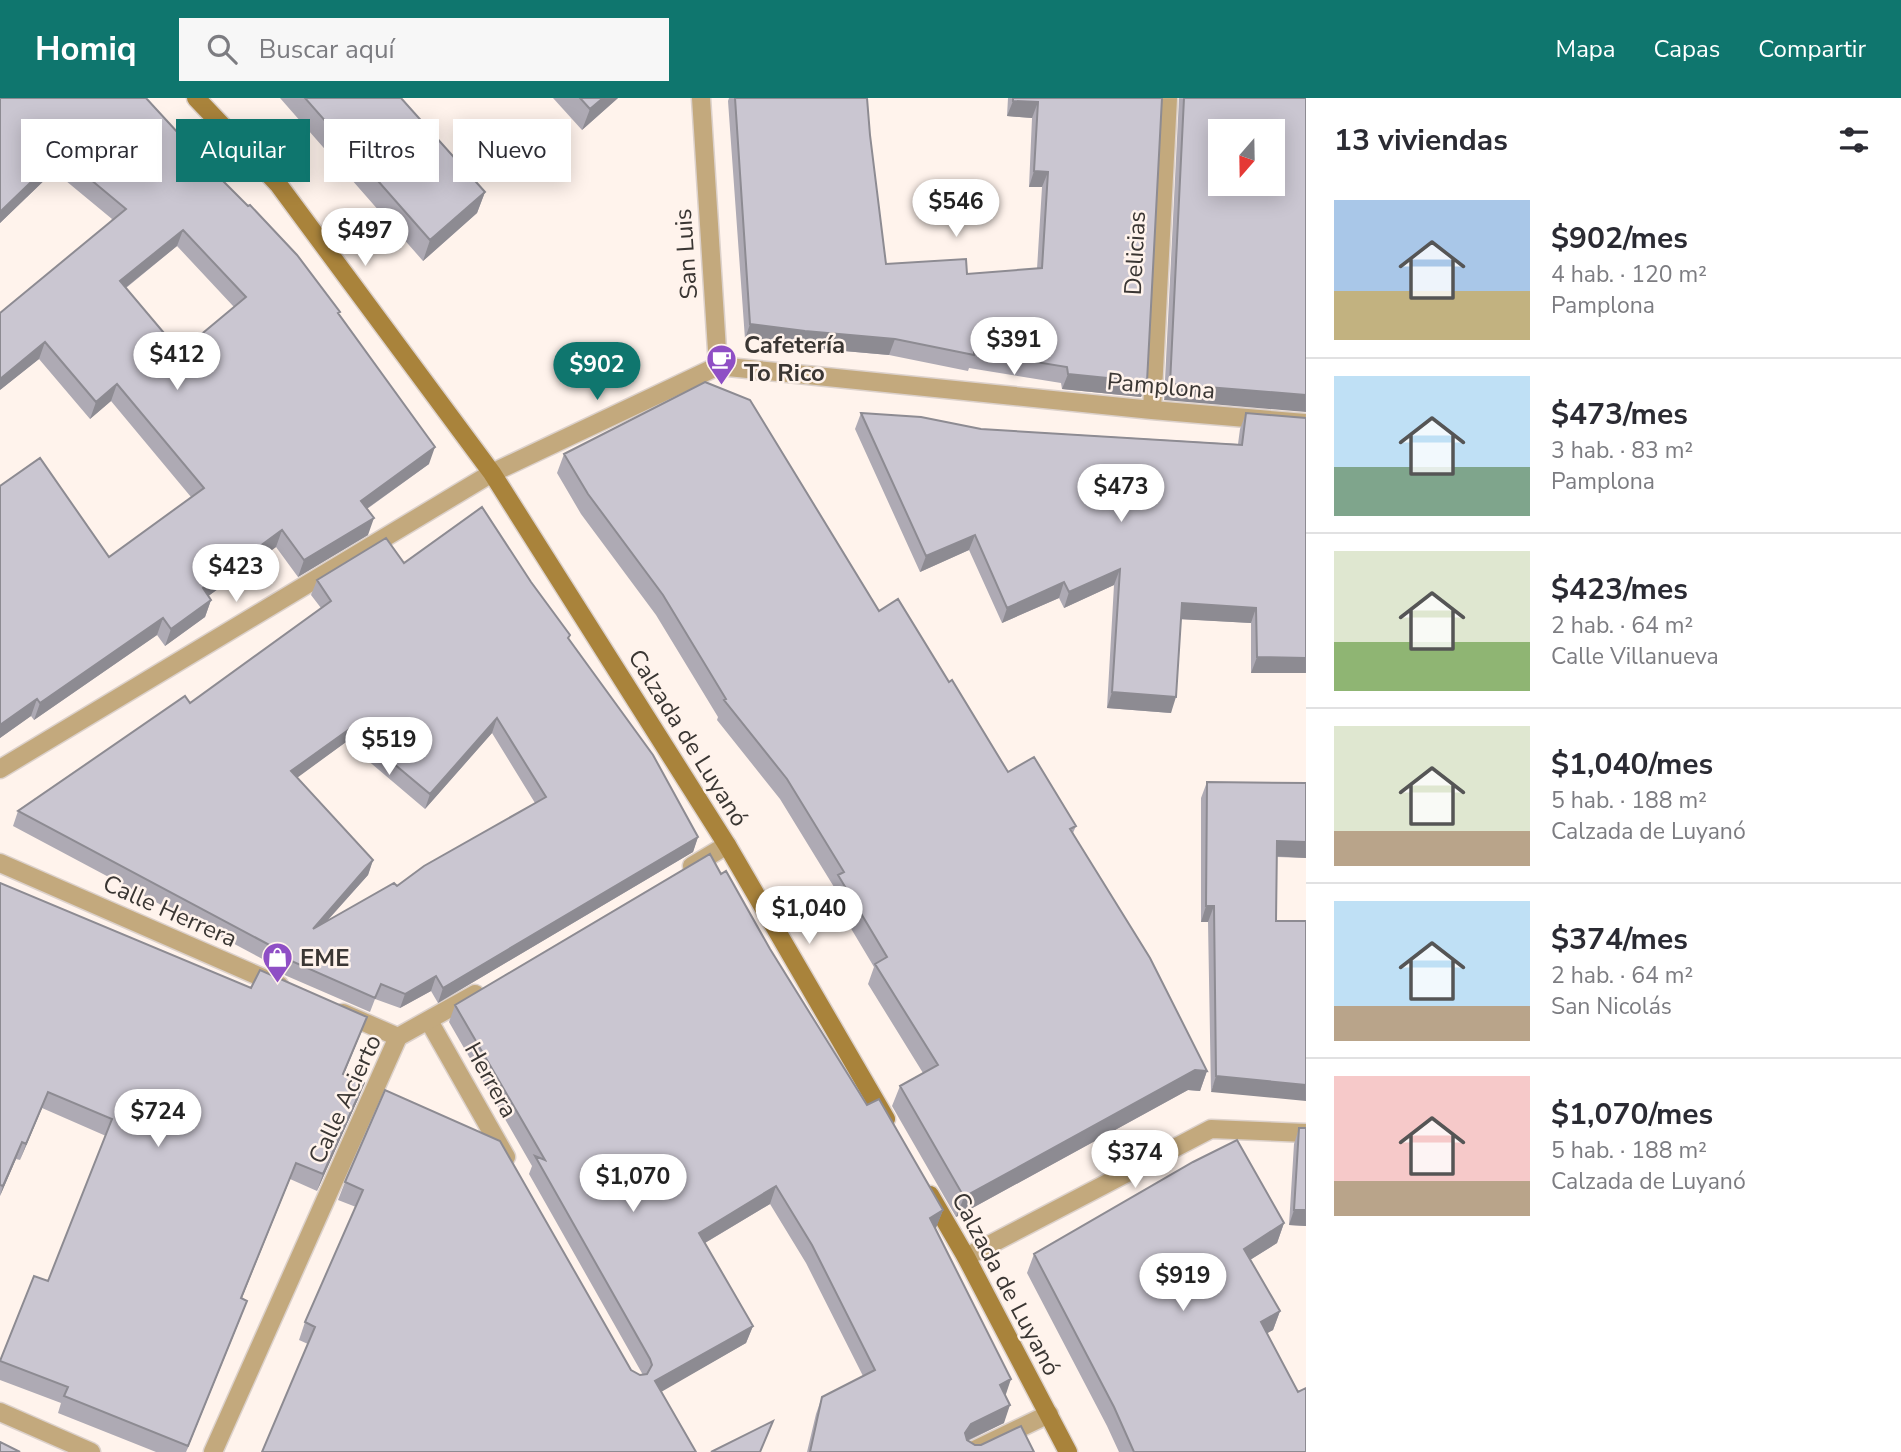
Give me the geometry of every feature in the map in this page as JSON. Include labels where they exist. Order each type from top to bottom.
[{"type":"main road","name":"Calzada de Luyanó","points":[[196,98],[278,184],[492,473],[727,845],[892,1128]]},
{"type":"main road","name":"Calzada de Luyanó","points":[[919,1175],[1068,1452]]},
{"type":"street","name":"San Luis","points":[[701,98],[718,366]]},
{"type":"street","name":"Delicias","points":[[1152,410],[1168,98]]},
{"type":"street","points":[[0,769],[492,473],[718,366]]},
{"type":"street","name":"Pamplona","points":[[718,366],[1306,424]]},
{"type":"street","points":[[680,874],[727,845]]},
{"type":"street","name":"Calle Herrera","points":[[0,863],[299,994]]},
{"type":"street","name":"Calle Acierto","points":[[213,1452],[398,1037],[489,986]]},
{"type":"street","points":[[324,1005],[398,1037]]},
{"type":"street","name":"Herrera","points":[[429,1021],[518,1178]]},
{"type":"street","points":[[966,1258],[1210,1129],[1306,1133]]},
{"type":"street","points":[[0,1412],[92,1452]]},
{"type":"street","points":[[970,1452],[1049,1414]]},
{"type":"building","points":[[0,98],[146,98],[176,131],[176,182],[224,182],[250,205],[297,255],[435,447],[361,501],[374,518],[304,560],[282,530],[203,588],[211,600],[171,629],[163,618],[40,703],[37,699],[0,725],[0,486],[40,458],[109,557],[204,488],[117,384],[96,402],[45,342],[0,379],[0,313],[126,209],[94,182],[162,182],[162,119],[21,119],[21,182],[31,182],[0,212]],"holes":[[[183,230],[246,297],[180,352],[120,281]]]},
{"type":"building","points":[[305,98],[401,98],[420,119],[324,119]]},
{"type":"building","points":[[580,98],[603,98],[590,109]]},
{"type":"building","points":[[735,98],[867,98],[886,264],[966,259],[967,274],[1042,268],[1048,172],[1034,171],[1038,102],[1013,101],[1013,98],[1162,98],[1147,382],[1068,374],[1067,367],[974,352],[974,355],[895,339],[750,324]]},
{"type":"building","points":[[1184,98],[1306,98],[1306,395],[1170,384]]},
{"type":"building","points":[[439,141],[453,156],[453,182],[476,182],[485,192],[430,240],[379,182],[439,182]]},
{"type":"building","points":[[705,382],[750,400],[879,611],[898,599],[949,682],[952,680],[1008,772],[1034,757],[1076,826],[1070,829],[1150,958],[1207,1071],[1195,1070],[964,1197],[900,1086],[938,1065],[875,964],[887,957],[838,875],[844,872],[787,779],[724,700],[726,699],[663,595],[588,494],[564,454]]},
{"type":"building","points":[[861,413],[921,417],[981,429],[1242,445],[1246,413],[1306,418],[1306,658],[1257,657],[1256,608],[1182,603],[1176,697],[1112,692],[1120,569],[1069,592],[1064,582],[1007,608],[975,535],[926,556]]},
{"type":"building","points":[[482,507],[531,582],[570,635],[568,638],[653,755],[698,837],[443,988],[436,976],[405,994],[381,984],[375,998],[271,952],[277,949],[18,811],[185,696],[190,703],[331,601],[317,580],[386,538],[404,563]],"holes":[[[497,718],[546,797],[424,866],[397,886],[394,883],[313,929],[373,860],[291,771],[351,728],[430,794]]]},
{"type":"building","points":[[1207,782],[1306,783],[1306,842],[1277,841],[1276,921],[1306,921],[1306,1085],[1216,1076],[1214,906],[1206,906]]},
{"type":"building","points":[[710,854],[721,874],[726,871],[770,949],[867,1105],[879,1099],[943,1210],[930,1218],[1011,1379],[1000,1385],[1010,1405],[971,1424],[965,1433],[967,1440],[981,1445],[1021,1426],[1034,1452],[810,1452],[822,1397],[875,1370],[812,1245],[776,1186],[699,1233],[753,1326],[655,1381],[696,1452],[262,1452],[315,1327],[305,1322],[363,1190],[345,1182],[385,1090],[500,1141],[631,1370],[640,1375],[647,1374],[652,1365],[650,1359],[535,1156],[545,1160],[455,1005]]},
{"type":"building","points":[[0,883],[251,988],[260,970],[367,1017],[343,1074],[364,1083],[323,1174],[296,1163],[241,1298],[247,1301],[188,1446],[64,1396],[68,1387],[0,1361],[34,1276],[48,1281],[112,1119],[48,1092],[26,1144],[22,1142],[3,1186],[0,1185]]},
{"type":"building","points":[[1299,1128],[1306,1128],[1306,1210],[1294,1210]]},
{"type":"building","points":[[1237,1140],[1284,1223],[1244,1249],[1280,1311],[1261,1322],[1298,1392],[1306,1388],[1306,1452],[1134,1452],[1114,1407],[1034,1254],[1193,1162]]},
{"type":"building","points":[[773,1421],[760,1452],[711,1452]]},
{"type":"building","points":[[0,1442],[20,1452],[0,1452]]},
{"type":"place","name":"Cafetería To Rico","points":[[721,386]]},
{"type":"place","name":"EME","points":[[277,985]]}]
